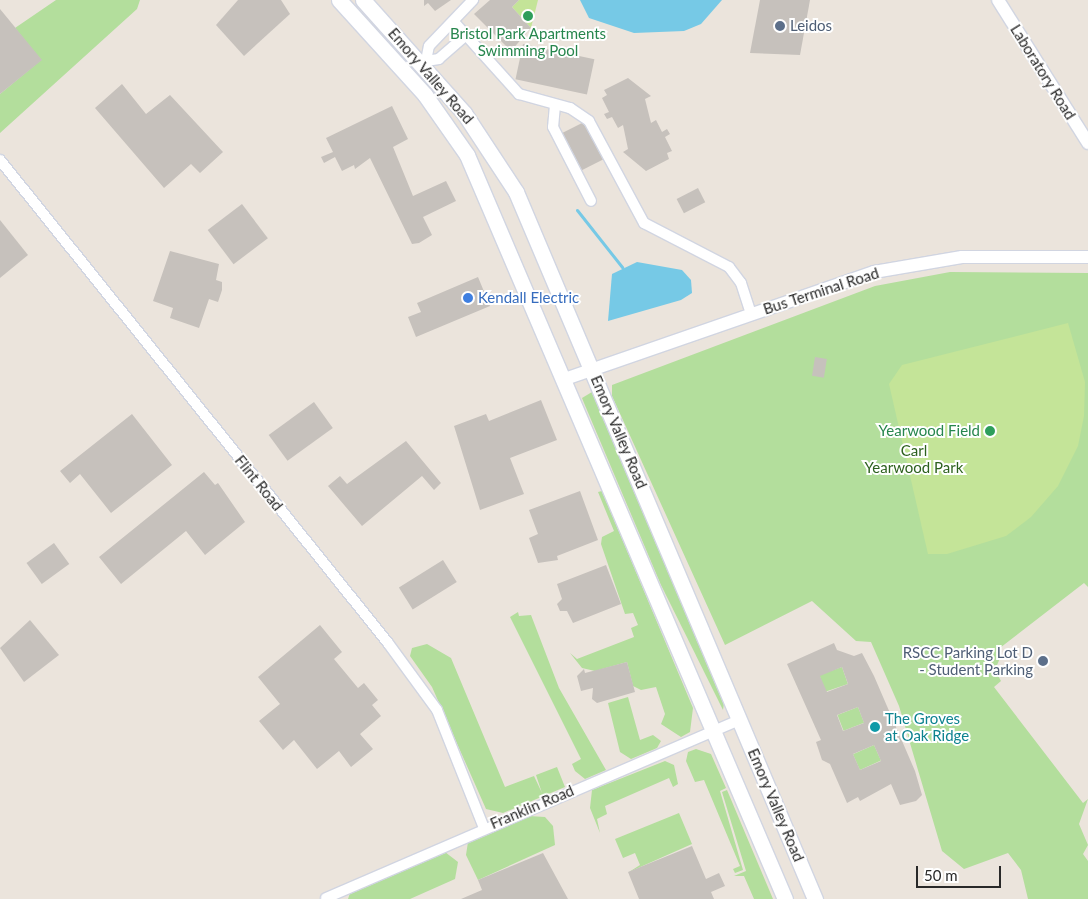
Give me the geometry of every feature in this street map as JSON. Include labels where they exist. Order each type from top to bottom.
[{"type":"main road","name":"Emory Valley Road","points":[[339,0],[425,95],[468,155],[785,899]]},
{"type":"main road","name":"Emory Valley Road","points":[[363,0],[464,113],[500,164],[532,224],[815,899]]},
{"type":"street","points":[[466,36],[439,59],[426,61],[429,46],[455,23],[473,0]]},
{"type":"street","name":"Laboratory Road","points":[[998,0],[1088,143]]},
{"type":"street","points":[[455,23],[519,94],[555,104],[590,121],[644,223],[729,267],[742,282],[752,313]]},
{"type":"street","points":[[555,104],[553,127],[591,201]]},
{"type":"street","name":"Flint Road","points":[[0,160],[388,643],[437,710],[484,828]]},
{"type":"street","name":"Bus Terminal Road","points":[[565,379],[874,272],[962,257],[1088,257]]},
{"type":"street","name":"Franklin Road","points":[[326,898],[484,828],[740,720]]},
{"type":"green space","points":[[56,0],[140,0],[137,9],[0,133],[0,94],[41,60],[15,28]]},
{"type":"green space","name":"Bristol Park Apartments Swimming Pool","points":[[519,0],[538,0],[531,28],[512,7]]},
{"type":"green space","name":"Carl Yearwood Park","points":[[950,272],[1088,273],[1088,587],[1084,583],[996,651],[1000,658],[995,670],[1001,681],[994,687],[1083,803],[1088,799],[1079,824],[1088,845],[1083,854],[1088,861],[1088,899],[1028,899],[1021,870],[1008,853],[964,869],[942,851],[899,706],[871,642],[856,641],[812,601],[725,645],[612,396],[612,385],[875,286]]},
{"type":"green space","name":"Yearwood Field","points":[[1068,323],[1085,382],[1084,416],[1078,446],[1058,486],[1031,517],[1006,536],[947,554],[928,554],[889,384],[902,365]]},
{"type":"green space","points":[[592,392],[724,703],[723,710],[661,585],[584,403],[582,398]]},
{"type":"green space","points":[[602,491],[693,708],[690,732],[681,737],[661,724],[665,714],[656,687],[641,690],[633,686],[627,662],[595,671],[582,668],[570,653],[577,659],[634,637],[631,628],[638,625],[633,613],[625,614],[601,544],[602,537],[614,531],[598,492]]},
{"type":"green space","points":[[518,612],[519,616],[531,615],[559,688],[606,770],[585,779],[575,771],[572,764],[581,759],[510,617]]},
{"type":"green space","points":[[427,644],[451,658],[505,787],[534,776],[542,793],[536,775],[557,767],[565,787],[503,813],[486,809],[432,687],[410,656],[412,648]]},
{"type":"green space","points":[[842,667],[848,684],[825,692],[819,675]]},
{"type":"green space","points":[[628,697],[640,740],[653,735],[661,741],[657,748],[631,759],[620,752],[608,703]]},
{"type":"green space","points":[[858,707],[864,723],[844,731],[837,715]]},
{"type":"green space","points":[[874,745],[881,761],[860,770],[853,754]]},
{"type":"green space","points":[[696,749],[711,754],[726,788],[720,791],[743,870],[735,873],[733,869],[740,866],[704,780],[695,782],[686,761],[688,752]]},
{"type":"green space","points":[[665,761],[674,765],[678,784],[673,787],[669,778],[605,806],[607,814],[597,819],[600,833],[590,808],[592,790]]},
{"type":"green space","points":[[727,790],[773,899],[754,899],[744,876],[734,876],[746,871],[722,792]]},
{"type":"green space","points":[[679,813],[692,844],[629,872],[640,865],[635,853],[623,858],[615,839]]},
{"type":"green space","points":[[529,816],[545,817],[553,826],[555,845],[478,880],[466,855],[468,842]]},
{"type":"green space","points":[[445,852],[458,862],[455,879],[410,899],[348,899],[350,893]]},
{"type":"water","points":[[580,0],[722,0],[701,24],[684,31],[634,33],[589,18]]},
{"type":"water","points":[[637,262],[682,270],[691,280],[692,293],[681,300],[608,321],[612,274]]},
{"type":"building","points":[[238,0],[281,0],[290,14],[244,56],[216,25]]},
{"type":"building","points":[[424,0],[451,0],[435,11],[428,3],[424,6]]},
{"type":"building","points":[[490,0],[519,0],[512,7],[531,28],[511,51],[474,14]]},
{"type":"building","name":"Leidos","points":[[760,0],[810,0],[800,55],[750,53]]},
{"type":"building","points":[[0,9],[42,60],[0,94]]},
{"type":"building","points":[[523,44],[594,59],[587,94],[516,79]]},
{"type":"building","points":[[628,78],[651,96],[645,99],[651,123],[656,120],[662,132],[667,129],[670,134],[665,137],[672,151],[667,153],[669,159],[646,171],[623,152],[628,149],[623,125],[618,128],[612,117],[607,119],[604,114],[609,112],[602,98],[607,95],[604,90]]},
{"type":"building","points":[[122,84],[146,114],[170,95],[223,152],[200,173],[191,164],[164,188],[95,108]]},
{"type":"building","points":[[392,106],[408,139],[393,147],[413,196],[446,181],[456,201],[423,217],[432,235],[419,243],[412,244],[370,158],[355,169],[354,165],[342,171],[335,157],[324,163],[321,157],[333,152],[326,138]]},
{"type":"building","points":[[584,122],[603,159],[581,171],[562,133]]},
{"type":"building","points":[[698,188],[705,202],[684,213],[677,199]]},
{"type":"building","points":[[242,204],[268,238],[234,264],[208,230]]},
{"type":"building","points":[[0,220],[28,255],[0,278]]},
{"type":"building","points":[[170,251],[219,264],[216,280],[222,282],[222,290],[218,302],[209,299],[199,328],[170,318],[173,308],[153,301]]},
{"type":"building","points":[[478,277],[490,306],[416,337],[408,317],[421,312],[417,303]]},
{"type":"building","points":[[815,357],[827,359],[824,378],[812,376]]},
{"type":"building","points":[[541,400],[557,440],[510,458],[524,494],[480,510],[454,426],[486,414],[489,421]]},
{"type":"building","points":[[314,402],[333,428],[288,461],[269,435]]},
{"type":"building","points":[[132,414],[172,465],[111,513],[80,474],[70,483],[60,471]]},
{"type":"building","points":[[406,441],[441,483],[434,490],[422,476],[362,526],[328,486],[340,476],[347,484]]},
{"type":"building","points":[[204,472],[215,485],[218,483],[245,522],[205,555],[186,531],[121,584],[99,557]]},
{"type":"building","points":[[580,491],[598,540],[557,556],[558,560],[538,563],[529,538],[538,534],[529,510]]},
{"type":"building","points":[[54,543],[69,564],[42,584],[26,563]]},
{"type":"building","points":[[443,560],[457,582],[413,610],[399,588]]},
{"type":"building","points":[[606,565],[621,604],[573,623],[567,611],[560,611],[557,604],[562,599],[557,584]]},
{"type":"building","points":[[30,620],[59,655],[24,682],[0,648]]},
{"type":"building","points":[[320,625],[342,652],[334,659],[358,688],[364,683],[378,700],[372,705],[381,716],[360,734],[373,749],[351,767],[339,751],[317,769],[294,740],[283,750],[259,721],[280,704],[258,677]]},
{"type":"building","name":"The Groves at Oak Ridge","points":[[834,643],[837,650],[854,656],[862,653],[874,676],[915,771],[922,795],[916,801],[900,805],[891,784],[860,801],[858,797],[847,803],[830,764],[822,760],[816,742],[821,740],[787,664]],"holes":[[[842,667],[848,684],[827,692],[820,676]],[[858,707],[864,723],[843,731],[837,715]],[[874,745],[881,761],[860,770],[853,754]]]},
{"type":"building","points":[[627,662],[635,692],[597,703],[592,699],[593,688],[581,691],[577,676],[584,669],[585,673]]},
{"type":"building","points":[[692,846],[706,879],[719,873],[725,886],[711,892],[714,899],[639,899],[628,872]]},
{"type":"building","points":[[543,853],[568,899],[461,899],[482,890],[478,880]]},
{"type":"waterway","points":[[577,210],[622,267]]},
{"type":"place","name":"Bristol Park Apartments Swimming Pool","points":[[528,16]]},
{"type":"place","name":"Leidos","points":[[780,26]]},
{"type":"place","name":"Kendall Electric","points":[[468,298]]},
{"type":"place","name":"Yearwood Field","points":[[990,431]]},
{"type":"place","name":"RSCC Parking Lot D - Student Parking","points":[[1043,661]]},
{"type":"place","name":"The Groves at Oak Ridge","points":[[875,727]]}]
